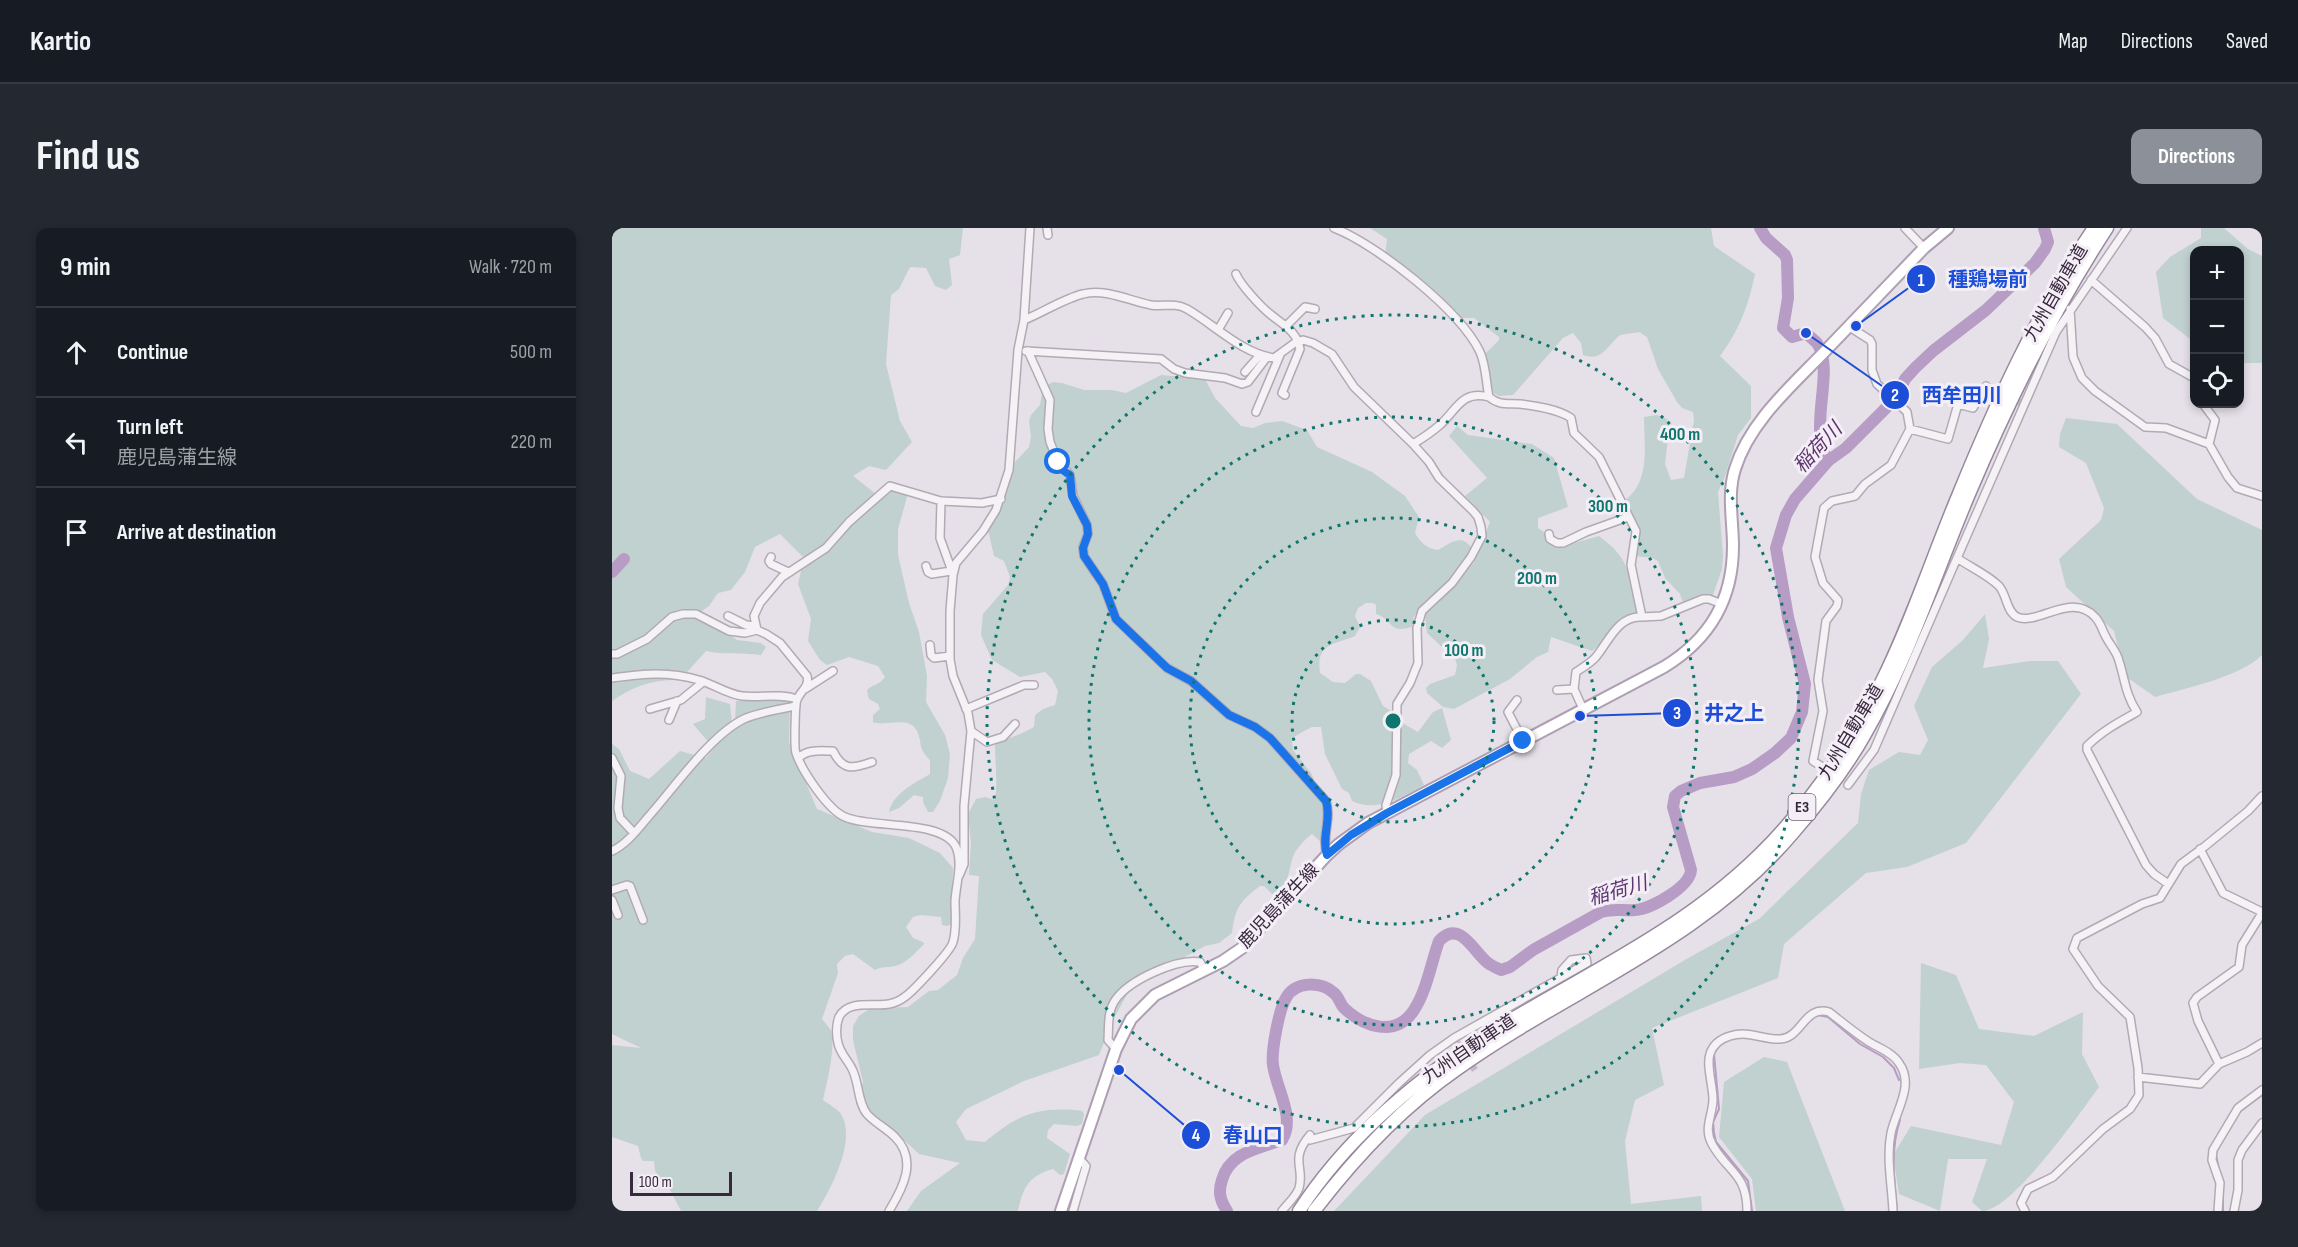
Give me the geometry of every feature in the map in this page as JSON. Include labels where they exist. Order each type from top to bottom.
[{"type":"highway","name":"九州自動車道","points":[[1299,1211],[1346,1151],[1386,1110],[1419,1083],[1486,1036],[1629,953],[1693,912],[1753,861],[1813,794],[1856,730],[1881,682],[1995,408],[2045,312],[2094,228]]},
{"type":"highway","name":"九州自動車道","points":[[1314,1211],[1370,1144],[1425,1092],[1493,1045],[1634,962],[1699,920],[1760,868],[1821,800],[1865,735],[1890,686],[2004,412],[2048,326],[2094,248],[2109,228]]},
{"type":"main road","name":"鹿児島蒲生線","points":[[1061,1211],[1116,1049],[1131,1019],[1155,996],[1223,962],[1242,948],[1327,855],[1345,839],[1387,813],[1680,657],[1705,633],[1722,604],[1729,585],[1732,559],[1730,508],[1732,484],[1740,453],[1763,418],[1816,360],[1924,248],[1948,228]]},
{"type":"street","points":[[889,1211],[905,1183],[906,1156],[895,1137],[864,1111],[854,1073],[839,1049],[838,1021],[845,1010],[852,1006],[888,1004],[904,998],[951,948],[954,936],[955,898],[964,864],[964,806],[971,731],[966,709],[953,676],[950,656],[952,573],[956,562],[983,531],[1001,499],[1010,462],[1018,350],[1024,320],[1030,228]]},
{"type":"street","points":[[1334,228],[1350,234],[1432,293],[1469,336],[1480,353],[1489,397]]},
{"type":"street","points":[[1905,228],[1924,248]]},
{"type":"street","points":[[1848,785],[1874,750],[2056,332],[2070,309],[2113,252],[2127,228]]},
{"type":"street","points":[[1236,274],[1269,314],[1287,326],[1299,341],[1300,349],[1282,393],[1285,395]]},
{"type":"street","points":[[2091,280],[2145,327],[2155,338],[2169,364],[2190,376]]},
{"type":"street","points":[[1024,320],[1084,293],[1103,293],[1154,305],[1169,304],[1185,308],[1264,356],[1274,358],[1299,341],[1313,343],[1332,354],[1354,387],[1413,444],[1439,478],[1478,517],[1482,536],[1471,557],[1452,583],[1422,611],[1417,628],[1418,663],[1410,683],[1397,704],[1396,776],[1386,805],[1387,813]]},
{"type":"street","points":[[1287,326],[1305,307],[1315,309]]},
{"type":"street","points":[[2070,309],[2073,357],[2082,378],[2095,391],[2145,427],[2166,428],[2209,444],[2237,488],[2262,496]]},
{"type":"street","points":[[1218,330],[1228,313]]},
{"type":"street","points":[[1824,768],[1813,761],[1823,711],[1818,680],[1826,621],[1837,606],[1838,600],[1823,583],[1815,557],[1824,508],[1832,501],[1855,496],[1865,484],[1891,465],[1910,429],[1907,412],[1877,384],[1872,370],[1870,340],[1848,326]]},
{"type":"street","points":[[1018,350],[1161,359],[1174,369],[1185,373],[1225,378],[1242,384],[1248,382],[1264,356]]},
{"type":"street","points":[[1028,351],[1050,400],[1048,429],[1050,442],[1058,462],[1070,475],[1072,496],[1087,525],[1088,534],[1083,548],[1084,556],[1103,584],[1116,619],[1167,668],[1191,681],[1229,715],[1255,727],[1270,738],[1326,801],[1329,809],[1324,845],[1327,855]]},
{"type":"street","points":[[1256,412],[1280,355]]},
{"type":"street","points":[[1245,372],[1264,356]]},
{"type":"street","points":[[1910,429],[1948,439],[1958,404],[1973,408],[1986,386]]},
{"type":"street","points":[[1413,444],[1440,425],[1458,403],[1477,396],[1489,397],[1497,404],[1521,404],[1561,412],[1571,418],[1574,433],[1599,457],[1636,531],[1631,565],[1642,617]]},
{"type":"street","points":[[2207,408],[2215,420],[2209,444]]},
{"type":"street","points":[[756,628],[754,616],[760,603],[782,577],[826,548],[849,522],[890,486],[941,501],[982,503],[1001,499]]},
{"type":"street","points":[[941,501],[940,538],[952,573]]},
{"type":"street","points":[[1550,534],[1550,539],[1563,543],[1628,517]]},
{"type":"street","points":[[771,557],[769,561],[771,564],[788,572]]},
{"type":"street","points":[[1957,558],[1999,586],[2010,610],[2017,617],[2026,618],[2057,609],[2075,608],[2091,612],[2097,619],[2119,659],[2128,699],[2137,712],[2100,734],[2087,746],[2086,750],[2146,865],[2167,883]]},
{"type":"street","points":[[926,566],[928,572],[932,574],[952,573]]},
{"type":"street","points":[[1583,709],[1574,689],[1576,672],[1594,658],[1626,620],[1636,616],[1661,616],[1709,598],[1722,604]]},
{"type":"street","points":[[612,654],[647,639],[672,617],[682,614],[696,614],[729,631],[745,633],[756,628]]},
{"type":"street","points":[[728,616],[756,628],[780,643],[807,676],[805,689],[796,703],[794,742],[802,767],[831,806],[846,818],[859,822],[928,828],[951,841],[956,848],[959,876]]},
{"type":"street","points":[[930,645],[931,655],[934,658],[950,656]]},
{"type":"street","points":[[805,689],[833,671]]},
{"type":"street","points":[[612,678],[647,672],[672,674],[704,682],[739,696],[788,696],[796,703]]},
{"type":"street","points":[[650,709],[677,701],[704,682]]},
{"type":"street","points":[[966,709],[1024,685],[1034,685]]},
{"type":"street","points":[[1557,690],[1574,689]]},
{"type":"street","points":[[1517,700],[1508,712],[1523,741]]},
{"type":"street","points":[[669,720],[677,701]]},
{"type":"street","points":[[612,851],[623,845],[674,785],[723,734],[746,718],[796,703]]},
{"type":"street","points":[[971,731],[987,742],[1003,738],[1015,724]]},
{"type":"street","points":[[798,758],[812,751],[833,751],[837,761],[843,766],[855,767],[872,762]]},
{"type":"street","points":[[612,758],[621,776],[618,808],[620,818],[634,833]]},
{"type":"street","points":[[2025,1211],[2021,1203],[2028,1189],[2053,1177],[2103,1129],[2130,1110],[2139,1095],[2135,1041],[2130,1017],[2098,986],[2073,948],[2077,938],[2142,904],[2160,898],[2167,883],[2181,864],[2248,811],[2262,795]]},
{"type":"street","points":[[2200,849],[2223,893],[2262,912],[2242,945],[2239,967],[2197,997],[2193,1003],[2193,1010],[2219,1064]]},
{"type":"street","points":[[612,890],[630,886],[643,920]]},
{"type":"street","points":[[612,900],[618,915]]},
{"type":"street","points":[[1116,1049],[1108,1040],[1109,1013],[1116,999],[1157,970],[1192,961],[1200,962],[1204,971]]},
{"type":"street","points":[[1281,1211],[1298,1191],[1298,1157],[1300,1149],[1310,1135],[1310,1140],[1354,1128],[1430,1055],[1454,1038],[1561,977]]},
{"type":"street","points":[[1747,1211],[1746,1190],[1711,1143],[1707,1126],[1713,1097],[1709,1055],[1716,1042],[1728,1036],[1742,1033],[1779,1039],[1790,1035],[1814,1011],[1821,1010],[1829,1012],[1868,1041],[1896,1058],[1901,1065],[1905,1077],[1904,1098],[1891,1132],[1890,1146],[1893,1211]]},
{"type":"street","points":[[2138,1077],[2200,1084],[2219,1064],[2262,1043]]},
{"type":"street","points":[[2218,1211],[2220,1183],[2212,1160],[2213,1150],[2238,1108],[2262,1090]]},
{"type":"street","points":[[2234,1211],[2238,1190],[2238,1160],[2242,1150],[2262,1123]]},
{"type":"street","points":[[1073,1211],[1086,1166],[1079,1158]]},
{"type":"shaded area","points":[[612,228],[963,228],[960,255],[949,259],[952,285],[946,290],[935,286],[926,268],[910,267],[899,289],[891,295],[886,364],[900,421],[912,442],[886,470],[869,466],[853,476],[881,498],[893,489],[906,493],[907,497],[898,529],[898,555],[909,603],[919,632],[927,676],[926,702],[945,735],[950,754],[948,778],[940,801],[933,812],[928,812],[923,797],[914,795],[899,808],[889,812],[891,805],[900,794],[930,774],[930,760],[923,752],[919,735],[913,726],[903,722],[873,722],[873,715],[880,709],[878,704],[869,699],[867,690],[885,677],[878,666],[849,657],[827,665],[820,660],[808,641],[811,619],[798,584],[804,558],[780,534],[755,547],[745,572],[731,590],[718,593],[709,606],[699,613],[737,640],[761,643],[766,647],[761,655],[706,651],[680,680],[644,684],[612,701]]},
{"type":"shaded area","points":[[1370,228],[1711,228],[1714,246],[1755,274],[1742,317],[1733,337],[1720,356],[1751,386],[1751,418],[1738,435],[1718,492],[1723,556],[1722,569],[1713,595],[1683,603],[1680,594],[1665,578],[1658,561],[1636,556],[1638,533],[1624,501],[1639,484],[1642,474],[1645,451],[1644,417],[1657,415],[1667,419],[1669,428],[1665,464],[1671,480],[1684,478],[1694,420],[1693,412],[1682,408],[1677,402],[1658,369],[1647,337],[1639,332],[1620,335],[1600,355],[1590,357],[1583,355],[1581,343],[1573,333],[1563,338],[1513,395],[1499,396],[1491,392],[1483,356],[1499,340],[1499,337],[1474,318],[1458,318],[1385,256],[1387,239]]},
{"type":"shaded area","points":[[2201,228],[2224,228],[2248,249],[2262,256],[2262,363],[2244,363],[2244,246],[2190,246],[2190,339],[2163,318],[2156,272],[2170,257],[2201,238]]},
{"type":"shaded area","points":[[1161,375],[1205,379],[1215,398],[1241,426],[1253,428],[1265,423],[1282,421],[1307,430],[1317,447],[1372,472],[1405,496],[1419,517],[1415,533],[1424,545],[1438,550],[1460,540],[1472,549],[1454,577],[1414,616],[1412,627],[1395,628],[1376,614],[1376,605],[1366,603],[1358,608],[1355,616],[1360,627],[1355,636],[1324,650],[1319,663],[1320,673],[1333,682],[1345,683],[1356,674],[1371,681],[1383,706],[1393,712],[1404,724],[1418,732],[1433,712],[1442,708],[1451,740],[1442,748],[1431,741],[1409,754],[1408,763],[1417,770],[1424,785],[1389,802],[1371,805],[1352,801],[1349,793],[1342,789],[1325,754],[1321,727],[1312,727],[1294,737],[1293,750],[1311,773],[1326,807],[1321,842],[1312,834],[1295,852],[1283,887],[1273,895],[1264,886],[1260,886],[1240,906],[1232,933],[1219,943],[1205,946],[1166,967],[1129,991],[1114,1018],[1099,1055],[1024,1081],[966,1109],[956,1122],[966,1140],[985,1142],[1008,1125],[1030,1114],[1054,1110],[1082,1111],[1084,1114],[1082,1124],[1077,1126],[1054,1124],[1048,1130],[1047,1138],[1070,1154],[1064,1174],[1060,1175],[1053,1169],[1032,1179],[1025,1189],[1018,1211],[907,1211],[921,1191],[960,1163],[919,1154],[892,1129],[856,1104],[863,1082],[853,1040],[853,1026],[859,1016],[871,1008],[908,1007],[929,991],[938,990],[957,975],[963,958],[975,939],[979,876],[969,875],[971,843],[968,814],[976,799],[985,797],[995,800],[995,745],[1034,727],[1035,715],[1055,705],[1058,691],[1052,679],[1045,672],[1020,677],[992,660],[981,635],[983,614],[1008,585],[1010,577],[1004,561],[994,556],[988,530],[1005,497],[1015,462],[1029,447],[1031,436],[1029,421],[1040,405],[1043,387],[1053,382],[1084,390],[1112,390],[1126,393]]},
{"type":"shaded area","points":[[2066,418],[2117,424],[2197,499],[2262,530],[2262,655],[2252,663],[2227,676],[2155,697],[2125,676],[2114,631],[2066,587],[2059,559],[2101,520],[2104,508],[2086,463],[2059,447],[2060,434]]},
{"type":"shaded area","points":[[1457,426],[1468,435],[1532,444],[1554,458],[1568,507],[1538,518],[1538,528],[1564,546],[1599,536],[1610,545],[1618,553],[1627,570],[1637,614],[1592,651],[1551,637],[1548,652],[1537,657],[1510,679],[1454,709],[1443,707],[1427,693],[1426,688],[1430,684],[1455,675],[1457,665],[1453,652],[1445,650],[1427,633],[1425,617],[1428,608],[1441,600],[1474,562],[1490,522],[1465,496],[1487,478],[1449,436]]},
{"type":"shaded area","points":[[1985,614],[1989,639],[1983,668],[2030,661],[2058,661],[2081,694],[1966,843],[1907,867],[1866,873],[1784,944],[1778,978],[1652,1028],[1664,1085],[1635,1100],[1625,1141],[1631,1204],[1701,1196],[1702,1211],[1334,1211],[1425,1115],[1690,957],[1759,919],[1858,823],[1861,794],[1869,770],[1899,752],[1920,755],[1928,740],[1914,706],[1932,667],[1963,640]]},
{"type":"shaded area","points":[[706,697],[730,704],[732,724],[710,744],[693,724],[705,719]]},
{"type":"shaded area","points":[[790,700],[789,742],[817,809],[872,832],[909,838],[940,853],[953,868],[951,924],[942,925],[941,917],[921,915],[913,917],[906,927],[913,938],[924,944],[899,965],[875,970],[853,954],[845,956],[837,964],[838,973],[822,1019],[831,1031],[832,1038],[830,1065],[823,1100],[841,1114],[846,1137],[835,1177],[817,1211],[681,1211],[669,1188],[655,1171],[654,1161],[643,1161],[638,1146],[612,1137],[612,1045],[641,1048],[612,1034],[612,744],[619,749],[630,771],[649,779],[680,751],[706,758],[735,721],[736,701]]},
{"type":"shaded area","points":[[1921,963],[1956,975],[1979,1029],[2034,1036],[2083,1012],[2082,1054],[2099,1087],[2062,1138],[2027,1179],[1995,1207],[1982,1211],[1972,1202],[1987,1159],[1948,1159],[1940,1211],[1899,1194],[1893,1155],[1911,1126],[2001,1145],[2014,1102],[1986,1065],[1960,1063],[1919,1069]]},
{"type":"shaded area","points":[[1764,1057],[1787,1062],[1845,1211],[1756,1211],[1752,1179],[1719,1137],[1724,1082]]},
{"type":"waterway","points":[[1760,228],[1766,238],[1785,255],[1787,260],[1788,298],[1783,328],[1792,337],[1806,333],[1817,343],[1822,355],[1824,368],[1820,432],[1822,447],[1828,461]]},
{"type":"waterway","name":"稲荷川","points":[[1227,1211],[1221,1200],[1220,1192],[1221,1184],[1231,1163],[1246,1153],[1282,1140],[1286,1131],[1286,1113],[1273,1065],[1273,1051],[1283,1004],[1295,988],[1308,985],[1322,986],[1334,993],[1352,1015],[1370,1024],[1389,1027],[1407,1019],[1414,1010],[1426,985],[1439,941],[1447,935],[1454,933],[1460,935],[1488,963],[1501,970],[1510,967],[1533,950],[1601,912],[1635,910],[1650,906],[1669,896],[1689,877],[1691,870],[1673,807],[1675,796],[1700,783],[1734,777],[1752,769],[1791,738],[1802,712],[1805,684],[1788,617],[1776,548],[1786,515],[1795,499],[1828,461],[1846,448],[1896,398],[1905,379],[1915,368],[1986,310],[2035,263],[2048,242],[2044,228]]},
{"type":"waterway","points":[[612,572],[624,559]]},
{"type":"waterway","points":[[1818,1015],[1828,1017],[1860,1044],[1883,1057],[1894,1068],[1899,1080]]},
{"type":"waterway","points":[[1719,1045],[1714,1054],[1719,1109],[1713,1122],[1714,1133],[1716,1142],[1748,1181],[1752,1211]]},
{"type":"waterway","points":[[2238,1113],[2262,1095]]},
{"type":"waterway","points":[[1897,1211],[1894,1154],[1900,1120]]},
{"type":"waterway","points":[[2216,1155],[2219,1170]]},
{"type":"waterway","points":[[2223,1184],[2223,1211]]},
{"type":"tunnel","points":[[1986,386],[2023,404]]},
{"type":"tunnel","points":[[1454,1038],[1475,1070]]},
{"type":"place","name":"種鶏場前","points":[[1856,326]]},
{"type":"place","name":"西牟田川","points":[[1806,333]]},
{"type":"place","name":"井之上","points":[[1580,716]]},
{"type":"place","name":"春山口","points":[[1119,1070]]},
{"type":"route","points":[[1058,462],[1070,475],[1072,496],[1087,525],[1088,534],[1083,548],[1084,556],[1103,584],[1116,619],[1167,668],[1191,681],[1229,715],[1264,733],[1279,748],[1326,801],[1329,809],[1324,845],[1327,855],[1368,823],[1523,741]]}]
